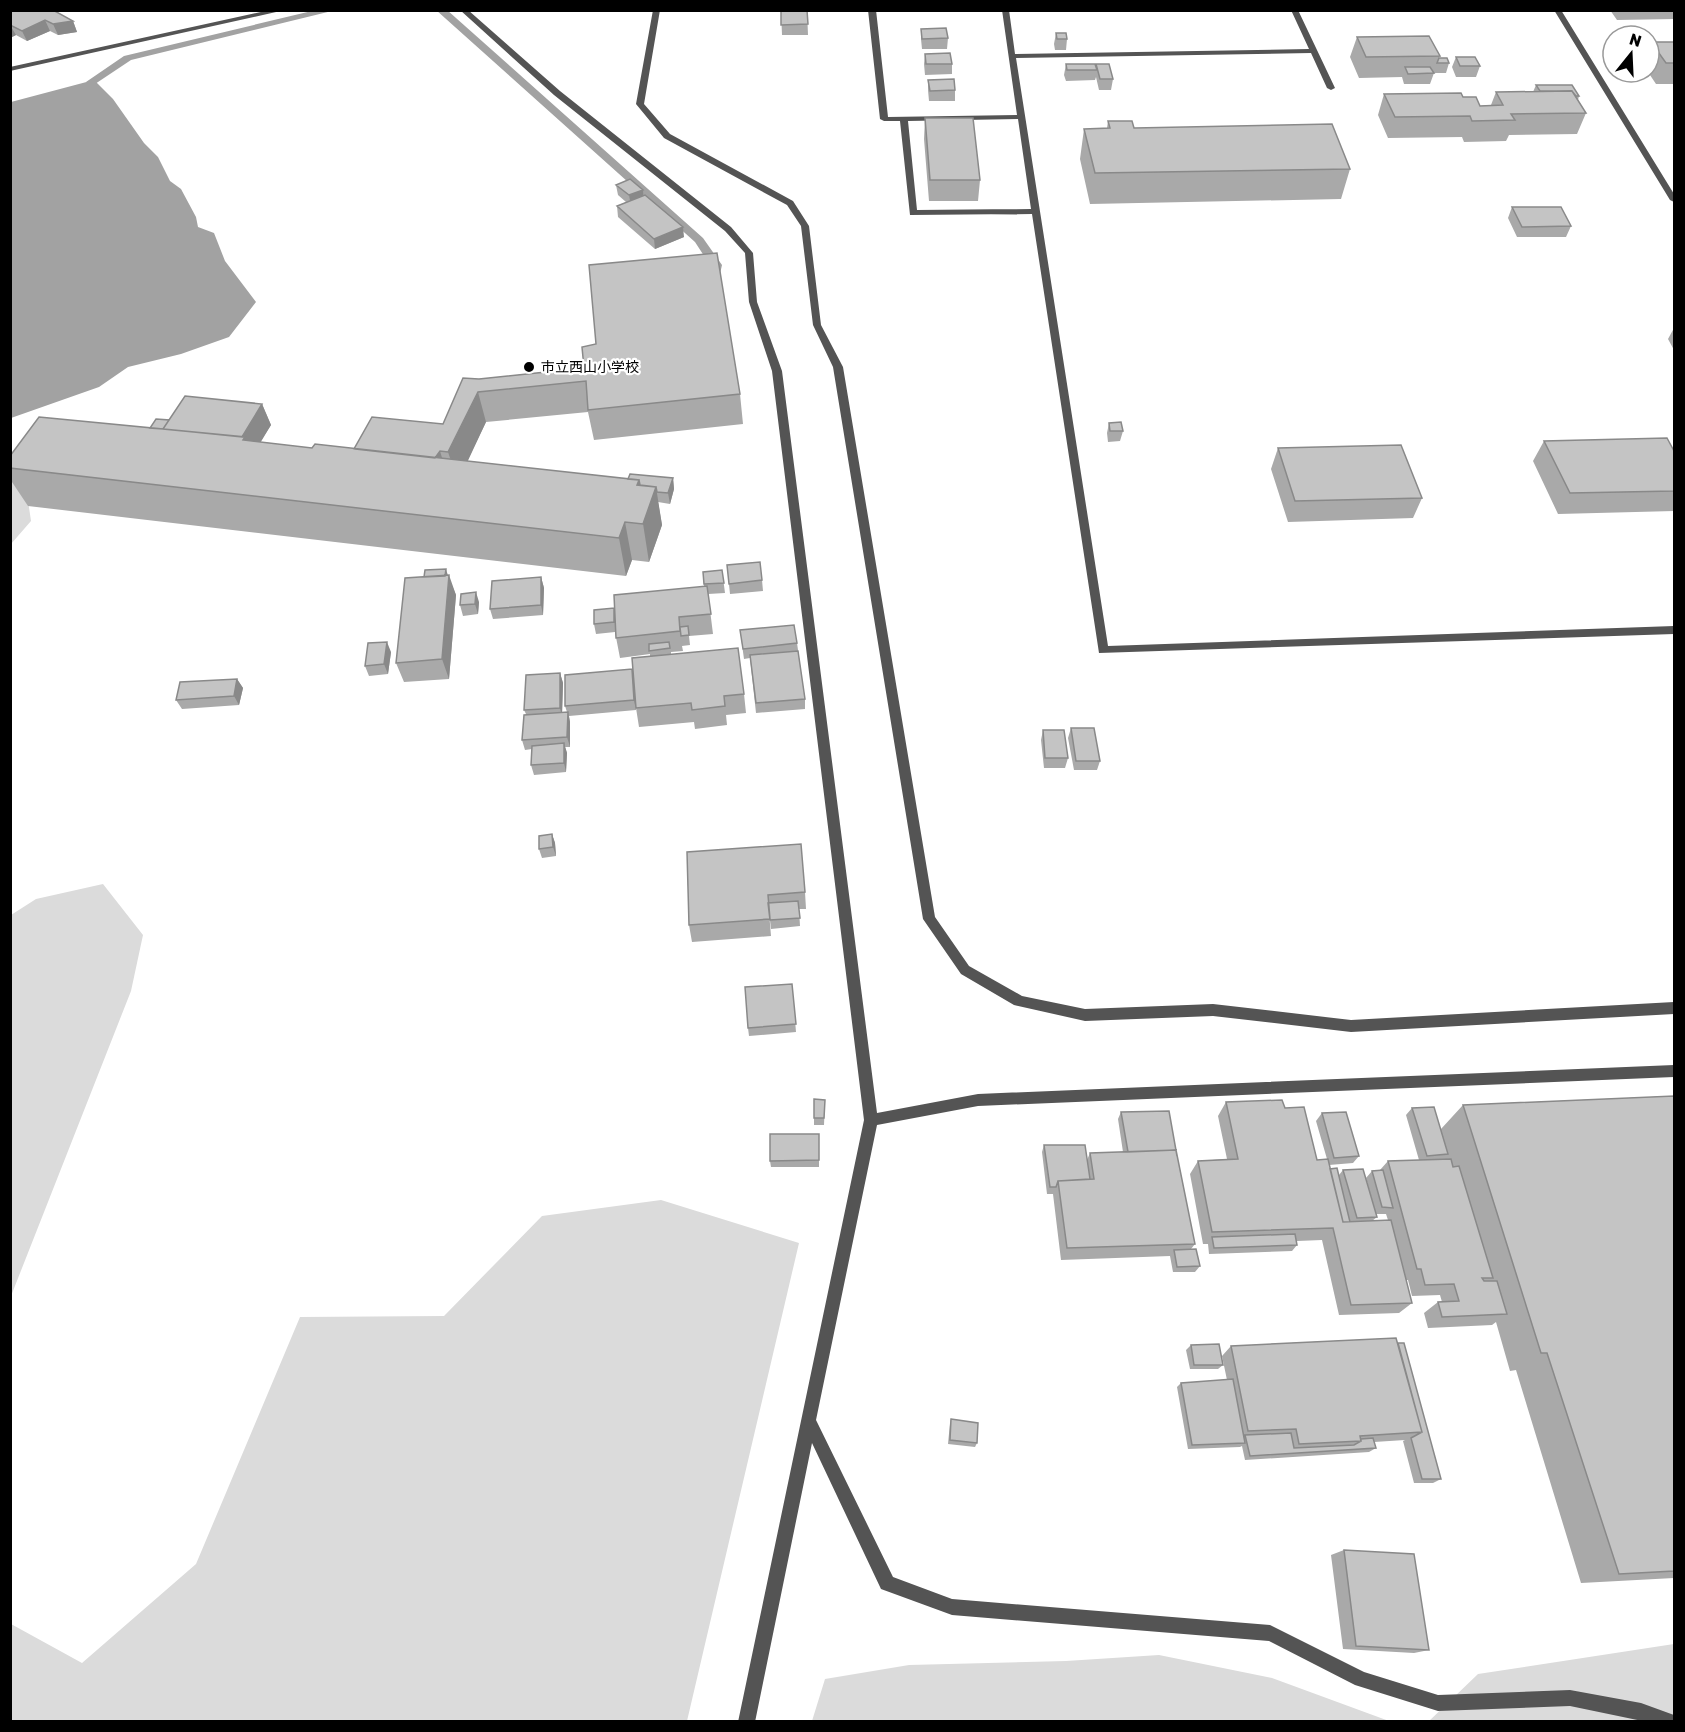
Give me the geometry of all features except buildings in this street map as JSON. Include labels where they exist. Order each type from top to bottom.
[{"type":"street","points":[[10,69],[282,10]]},
{"type":"street","points":[[464,10],[556,93],[728,228],[749,253],[753,302],[777,370],[871,1120],[746,1722]]},
{"type":"street","points":[[657,10],[640,104],[667,136],[790,203],[805,226],[817,325],[838,367],[929,919],[965,970],[1019,1001],[1085,1015],[1213,1010],[1351,1026],[1674,1008]]},
{"type":"street","points":[[872,10],[884,119],[1021,117]]},
{"type":"street","points":[[1005,10],[1103,650],[1674,630]]},
{"type":"street","points":[[1294,10],[1330,88]]},
{"type":"street","points":[[1557,10],[1674,200]]},
{"type":"street","points":[[1011,56],[1313,51]]},
{"type":"street","points":[[904,119],[913,213],[1036,211]]},
{"type":"street","points":[[871,1120],[978,1100],[1674,1071]]},
{"type":"street","points":[[808,1419],[887,1583],[952,1607],[1270,1633],[1361,1679],[1438,1703],[1570,1698],[1641,1711],[1672,1722]]},
{"type":"shaded area","points":[[94,80],[113,99],[144,143],[158,157],[170,181],[181,189],[196,217],[198,227],[214,233],[225,261],[256,302],[229,337],[181,354],[128,367],[99,387],[11,418],[11,102]]},
{"type":"shaded area","points":[[11,461],[23,466],[31,521],[11,544]]},
{"type":"shaded area","points":[[103,884],[143,935],[131,991],[11,1296],[11,915],[36,899]]},
{"type":"shaded area","points":[[661,1200],[799,1243],[687,1721],[11,1721],[11,1624],[82,1663],[196,1564],[300,1317],[444,1316],[542,1216]]},
{"type":"shaded area","points":[[1674,1644],[1674,1721],[1428,1722],[1478,1674]]},
{"type":"shaded area","points":[[1159,1655],[1272,1678],[1389,1721],[812,1721],[825,1679],[909,1665],[1066,1661]]},
{"type":"waterway","points":[[91,82],[128,58],[331,10]]},
{"type":"waterway","points":[[441,10],[699,240],[716,265],[715,275]]},
{"type":"place","name":"市立西山小学校","points":[[529,367]]}]
